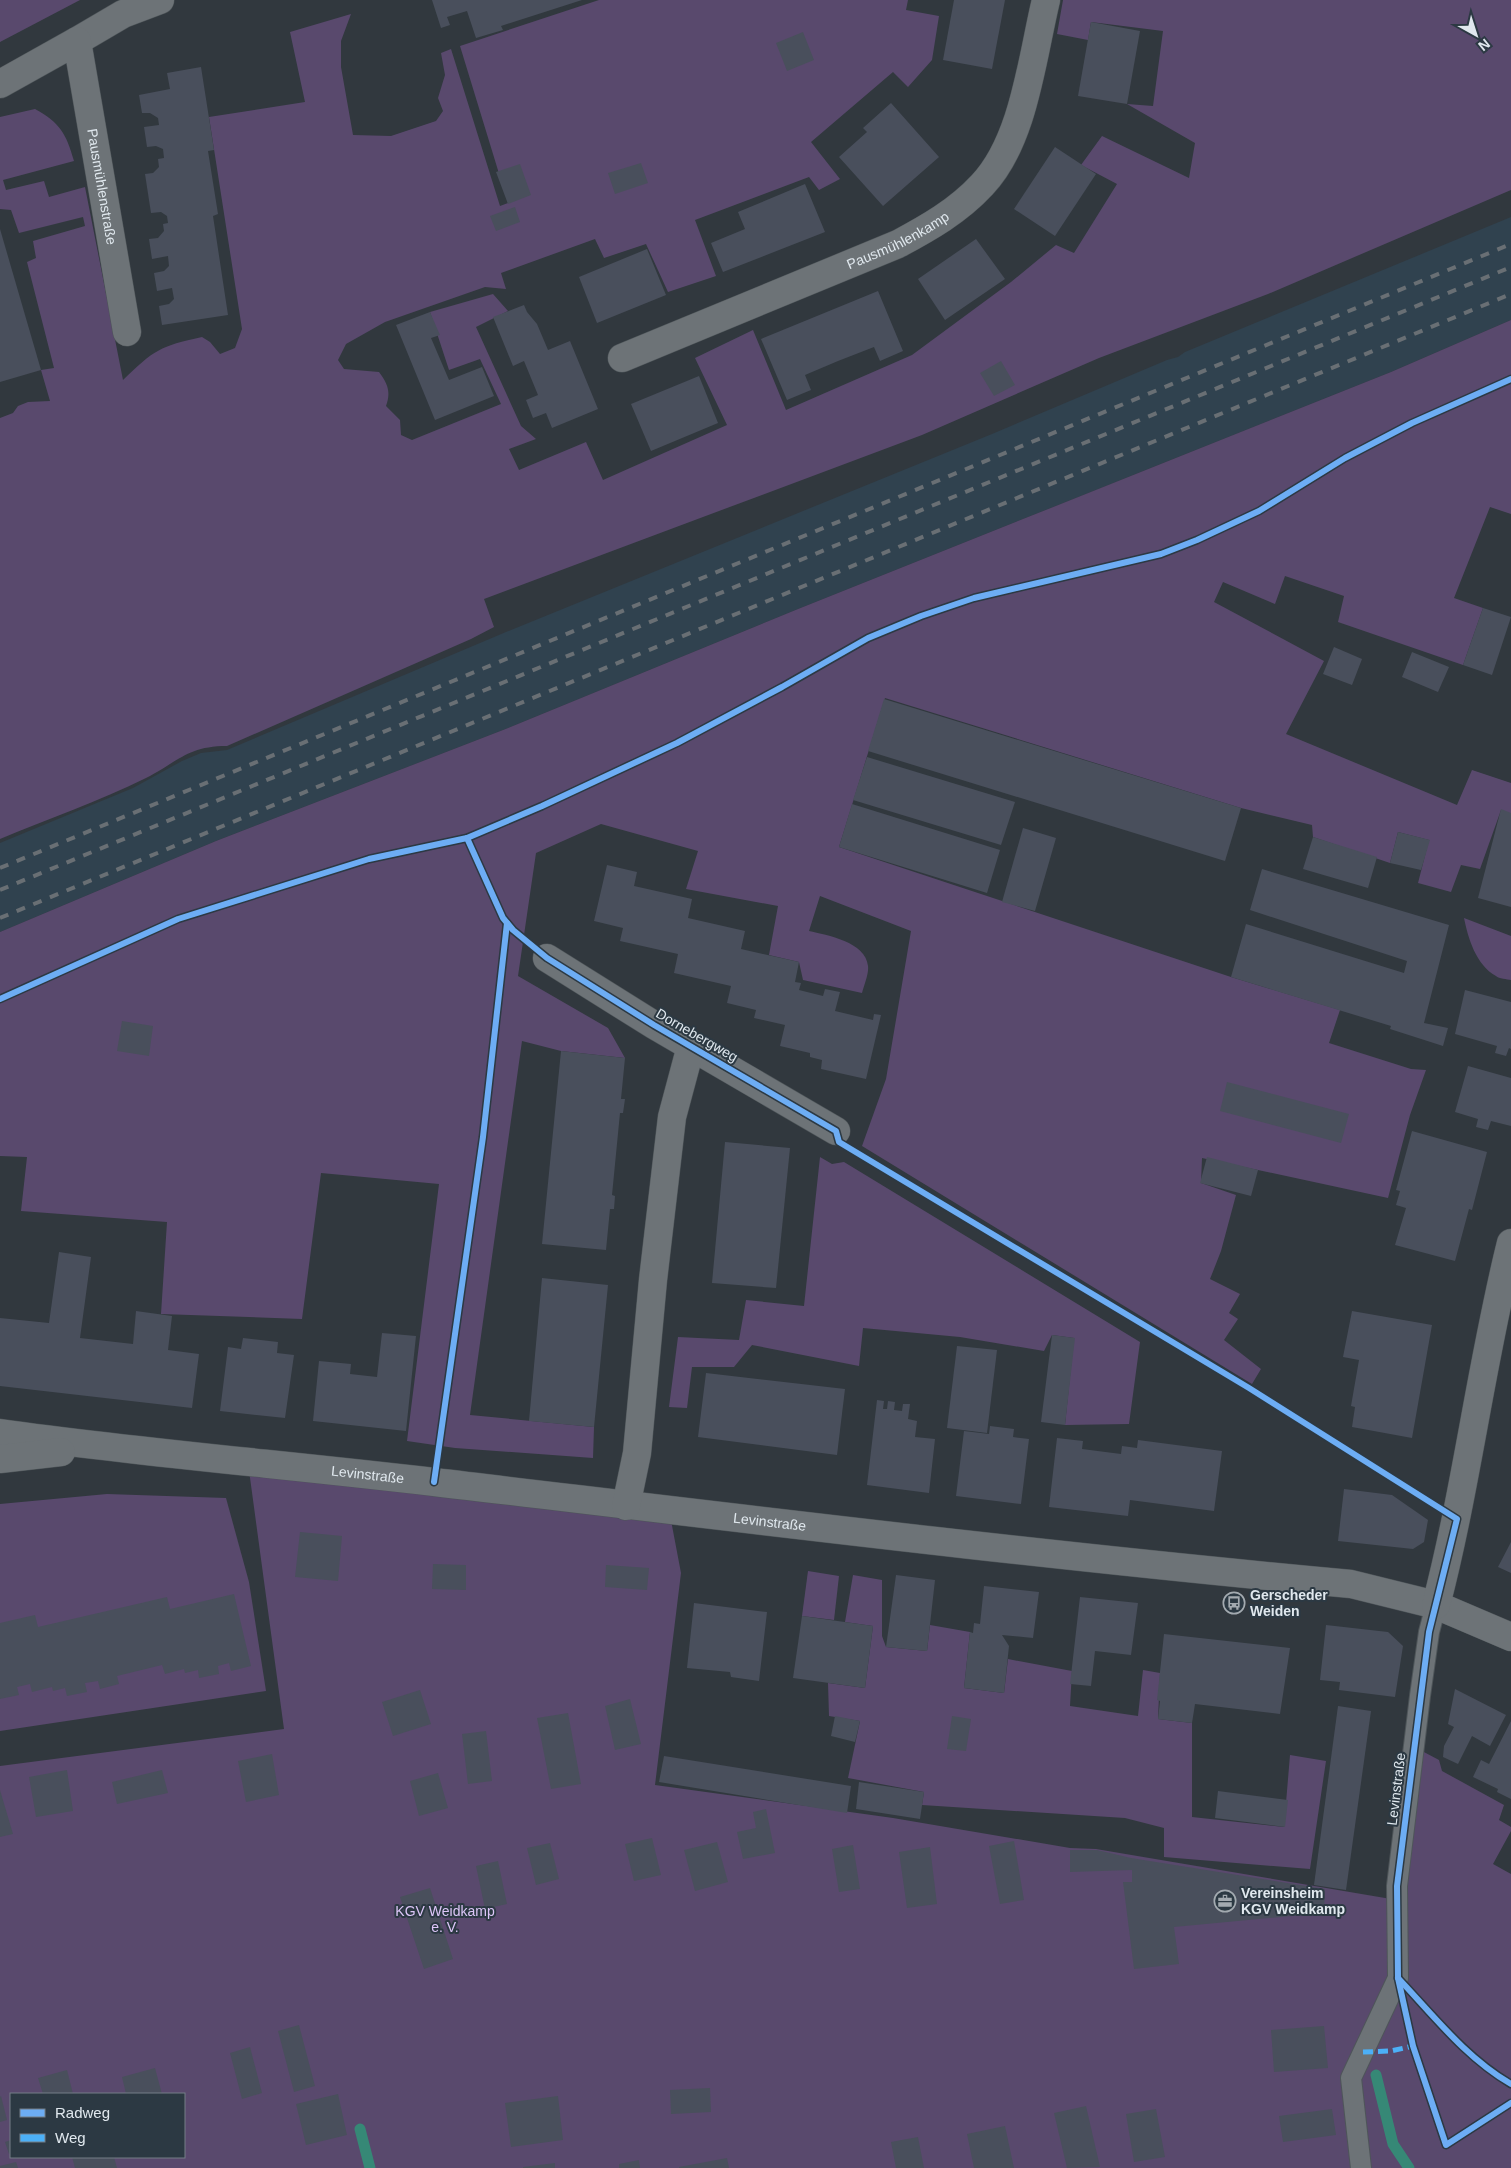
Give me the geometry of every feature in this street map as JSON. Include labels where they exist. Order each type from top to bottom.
[{"type":"street","points":[[0,84],[123,14],[160,0]]},
{"type":"street","name":"Pausmühlenkamp","points":[[622,358],[898,244],[934,224],[961,204],[983,185],[998,162],[1016,127],[1046,0]]},
{"type":"street","name":"Pausmühlenstraße","points":[[77,41],[127,332]]},
{"type":"street","name":"Dornebergweg","points":[[547,958],[691,1046],[836,1131]]},
{"type":"street","name":"Dornebergweg","points":[[626,1506],[637,1453],[653,1280],[672,1117],[691,1046]]},
{"type":"street","points":[[1436,1605],[1457,1519],[1488,1351],[1511,1243]]},
{"type":"street","name":"Levinstraße","points":[[0,1434],[102,1447],[434,1482],[626,1506],[1351,1584],[1436,1605],[1511,1636]]},
{"type":"street","name":"Levinstraße","points":[[0,1459],[102,1447]]},
{"type":"lane","name":"Levinstraße","points":[[1361,2168],[1351,2078],[1398,1978],[1397,1886],[1420,1696],[1429,1632],[1436,1605]]},
{"type":"shaded area","points":[[1511,217],[1511,320],[1391,372],[798,609],[503,730],[216,841],[0,932],[0,843],[133,788],[182,761],[201,753],[227,750],[506,632],[992,434]]},
{"type":"green space","points":[[0,0],[80,0],[0,42]]},
{"type":"green space","points":[[599,0],[908,0],[906,10],[939,16],[932,60],[908,87],[893,72],[811,142],[840,179],[819,190],[809,177],[695,220],[716,276],[668,292],[646,244],[604,258],[595,239],[501,273],[506,289],[485,287],[385,322],[346,344],[338,360],[344,369],[379,372],[388,388],[386,406],[400,420],[401,435],[412,440],[501,404],[480,359],[449,370],[430,312],[493,294],[508,311],[476,327],[521,426],[536,439],[509,449],[519,470],[586,442],[603,480],[727,425],[695,358],[753,330],[786,410],[912,355],[1011,282],[1056,245],[1074,253],[1117,184],[1081,165],[1102,136],[1189,178],[1195,143],[1127,104],[1153,106],[1163,31],[1091,22],[1088,40],[1057,34],[1063,0],[1511,0],[1511,190],[1268,294],[1099,358],[922,435],[484,599],[494,627],[471,639],[227,746],[192,752],[146,778],[0,839],[0,418],[13,413],[18,406],[28,402],[50,401],[41,370],[54,368],[27,262],[36,258],[33,241],[85,226],[83,217],[19,233],[11,210],[0,209],[0,117],[35,109],[51,119],[65,136],[74,161],[3,180],[6,190],[44,181],[49,197],[85,187],[123,380],[158,351],[176,343],[202,337],[210,342],[220,354],[235,348],[242,329],[209,117],[305,102],[290,32],[351,14],[341,41],[341,67],[353,135],[391,136],[436,121],[443,111],[438,98],[445,75],[441,53],[451,49],[500,206],[508,203],[460,46]]},
{"type":"green space","points":[[1511,320],[1511,514],[1490,507],[1454,598],[1483,608],[1463,665],[1338,622],[1344,596],[1285,576],[1275,604],[1223,582],[1214,602],[1324,661],[1286,734],[1457,805],[1472,770],[1511,783],[1511,816],[1501,810],[1480,869],[1461,865],[1451,892],[1418,883],[1429,840],[1398,832],[1390,863],[1313,837],[1312,825],[1241,808],[885,698],[839,847],[1231,977],[1340,1010],[1329,1043],[1411,1069],[1426,1070],[1410,1115],[1388,1198],[1202,1158],[1201,1183],[1236,1195],[1221,1251],[1210,1279],[1240,1294],[1229,1313],[1238,1319],[1224,1340],[1261,1369],[1252,1384],[862,1146],[886,1079],[911,931],[820,896],[809,931],[853,945],[866,958],[868,966],[867,976],[862,993],[803,980],[799,962],[769,955],[778,906],[686,889],[698,851],[601,824],[536,853],[518,976],[608,1028],[625,1058],[561,1051],[522,1041],[470,1415],[594,1427],[593,1458],[455,1448],[407,1441],[439,1184],[321,1173],[302,1319],[161,1314],[167,1222],[21,1211],[27,1157],[0,1156],[0,932],[216,841],[503,730],[798,609],[1391,372]]},
{"type":"green space","points":[[1464,918],[1511,936],[1511,980],[1497,977],[1483,965],[1474,950]]},
{"type":"green space","points":[[820,1157],[832,1164],[844,1162],[1140,1342],[1129,1424],[1065,1425],[1074,1338],[1052,1335],[1044,1351],[960,1337],[863,1328],[859,1366],[752,1345],[734,1367],[692,1367],[687,1408],[669,1407],[678,1337],[739,1340],[746,1300],[804,1306]]},
{"type":"green space","name":"KGV Weidkamp e. V.","points":[[248,1463],[670,1515],[681,1573],[655,1785],[893,1818],[1070,1848],[1096,1849],[1391,1899],[1405,1890],[1422,1751],[1439,1760],[1442,1771],[1504,1805],[1499,1820],[1511,1827],[1511,1831],[1493,1864],[1511,1874],[1511,2168],[0,2168],[0,1766],[284,1729]]},
{"type":"green space","points":[[107,1494],[226,1498],[249,1582],[266,1691],[0,1731],[0,1504]]},
{"type":"green space","points":[[808,1571],[839,1576],[834,1620],[802,1616]]},
{"type":"green space","points":[[853,1575],[882,1580],[882,1636],[886,1647],[927,1651],[930,1625],[970,1632],[964,1688],[1004,1693],[1008,1659],[1072,1671],[1070,1706],[1138,1716],[1143,1670],[1160,1673],[1158,1719],[1192,1723],[1192,1817],[1284,1827],[1290,1755],[1326,1761],[1310,1869],[1164,1857],[1164,1828],[1125,1818],[922,1805],[924,1792],[848,1778],[860,1721],[829,1716],[828,1683],[865,1688],[873,1626],[845,1622]]},
{"type":"building","points":[[432,0],[582,0],[501,26],[503,30],[476,38],[467,11],[447,17],[450,25],[441,28]]},
{"type":"building","points":[[954,0],[1005,0],[992,69],[943,60]]},
{"type":"building","points":[[1091,22],[1140,31],[1127,104],[1078,96]]},
{"type":"building","points":[[803,32],[814,60],[787,71],[776,43]]},
{"type":"building","points":[[201,67],[214,150],[208,151],[218,214],[213,216],[228,315],[162,325],[159,306],[169,304],[174,299],[172,288],[157,291],[154,273],[164,271],[169,266],[168,256],[152,259],[149,239],[158,238],[164,231],[163,224],[168,223],[167,216],[161,212],[151,213],[145,174],[153,173],[159,167],[158,159],[164,158],[163,149],[156,146],[147,147],[144,127],[159,125],[158,118],[150,113],[142,113],[139,95],[170,89],[167,73]]},
{"type":"building","points":[[891,103],[939,157],[883,206],[839,157],[867,132],[863,128]]},
{"type":"building","points":[[1055,147],[1096,174],[1055,236],[1014,209]]},
{"type":"building","points":[[641,163],[648,183],[615,194],[608,173]]},
{"type":"building","points":[[520,164],[531,195],[508,204],[496,172]]},
{"type":"building","points":[[805,184],[825,232],[723,272],[711,243],[745,229],[738,212]]},
{"type":"building","points":[[515,207],[520,222],[496,231],[490,216]]},
{"type":"building","points":[[0,229],[41,370],[0,382]]},
{"type":"building","points":[[976,239],[1005,279],[945,320],[918,279]]},
{"type":"building","points":[[647,249],[666,295],[597,323],[579,277]]},
{"type":"building","points":[[878,291],[903,351],[880,361],[874,347],[838,361],[805,375],[811,390],[787,400],[761,339]]},
{"type":"building","points":[[524,305],[537,324],[548,350],[570,341],[598,409],[552,428],[546,413],[533,418],[526,400],[538,395],[524,361],[513,366],[493,317]]},
{"type":"building","points":[[430,312],[440,335],[431,338],[449,380],[482,367],[494,396],[435,420],[396,325]]},
{"type":"building","points":[[1001,361],[1015,385],[994,396],[980,373]]},
{"type":"building","points":[[699,376],[718,423],[651,451],[631,404]]},
{"type":"building","points":[[1483,608],[1511,617],[1492,675],[1463,665]]},
{"type":"building","points":[[1334,647],[1362,659],[1352,685],[1323,674]]},
{"type":"building","points":[[1412,652],[1449,667],[1438,692],[1402,677]]},
{"type":"building","points":[[884,699],[1241,808],[1225,861],[868,751]]},
{"type":"building","points":[[867,757],[1015,802],[1001,845],[853,800]]},
{"type":"building","points":[[852,804],[1000,850],[987,893],[839,847]]},
{"type":"building","points":[[1501,809],[1511,813],[1511,907],[1478,898]]},
{"type":"building","points":[[1023,828],[1056,838],[1035,911],[1002,902]]},
{"type":"building","points":[[1398,832],[1430,840],[1421,870],[1390,863]]},
{"type":"building","points":[[1313,837],[1377,857],[1368,888],[1303,869]]},
{"type":"building","points":[[607,865],[637,872],[634,886],[692,899],[688,918],[745,931],[741,949],[799,962],[795,982],[801,983],[799,990],[823,996],[825,989],[840,992],[835,1011],[873,1020],[874,1014],[881,1015],[866,1079],[821,1069],[822,1060],[810,1057],[810,1053],[780,1046],[785,1025],[754,1018],[756,1010],[727,1003],[731,986],[674,973],[678,954],[620,941],[623,928],[594,921]]},
{"type":"building","points":[[1262,869],[1449,925],[1424,1023],[1448,1028],[1443,1046],[1390,1029],[1391,1026],[1231,977],[1246,924],[1404,973],[1407,961],[1250,910]]},
{"type":"building","points":[[1465,990],[1511,1002],[1511,1049],[1509,1048],[1506,1056],[1495,1053],[1497,1046],[1455,1034]]},
{"type":"building","points":[[122,1021],[153,1026],[149,1056],[117,1051]]},
{"type":"building","points":[[561,1051],[625,1058],[621,1099],[625,1099],[623,1113],[620,1113],[612,1195],[615,1196],[614,1209],[610,1209],[606,1250],[542,1244]]},
{"type":"building","points":[[1468,1066],[1511,1078],[1511,1126],[1491,1121],[1488,1130],[1476,1127],[1478,1119],[1455,1112]]},
{"type":"building","points":[[1227,1082],[1349,1114],[1341,1143],[1220,1111]]},
{"type":"building","points":[[1412,1131],[1487,1152],[1472,1210],[1469,1209],[1455,1261],[1395,1245],[1406,1208],[1396,1205],[1400,1191],[1396,1190]]},
{"type":"building","points":[[725,1142],[790,1148],[776,1288],[712,1283]]},
{"type":"building","points":[[1207,1157],[1258,1170],[1251,1196],[1200,1183]]},
{"type":"building","points":[[59,1252],[91,1257],[80,1338],[133,1344],[136,1311],[172,1316],[168,1350],[199,1354],[192,1408],[0,1386],[0,1318],[49,1323]]},
{"type":"building","points":[[542,1278],[608,1285],[594,1427],[529,1421]]},
{"type":"building","points":[[1352,1311],[1432,1325],[1412,1438],[1352,1427],[1355,1407],[1351,1406],[1359,1360],[1343,1357]]},
{"type":"building","points":[[382,1333],[416,1336],[406,1431],[313,1421],[319,1361],[351,1364],[350,1374],[377,1377]]},
{"type":"building","points":[[1052,1335],[1075,1338],[1065,1425],[1041,1422]]},
{"type":"building","points":[[243,1338],[278,1342],[277,1353],[294,1355],[285,1418],[220,1411],[228,1347],[241,1349]]},
{"type":"building","points":[[957,1346],[997,1350],[987,1433],[947,1428]]},
{"type":"building","points":[[706,1373],[845,1389],[837,1455],[698,1437]]},
{"type":"building","points":[[877,1400],[884,1401],[883,1409],[887,1409],[888,1401],[895,1402],[894,1410],[902,1411],[903,1404],[910,1404],[908,1419],[917,1421],[915,1437],[935,1439],[929,1493],[867,1485]]},
{"type":"building","points":[[990,1426],[1014,1429],[1013,1437],[1029,1439],[1021,1504],[956,1496],[964,1431],[989,1434]]},
{"type":"building","points":[[1057,1438],[1083,1441],[1082,1449],[1121,1454],[1122,1446],[1137,1448],[1138,1440],[1222,1451],[1214,1511],[1130,1500],[1128,1516],[1049,1507]]},
{"type":"building","points":[[1344,1489],[1392,1495],[1428,1520],[1424,1542],[1413,1549],[1338,1541]]},
{"type":"building","points":[[300,1532],[342,1536],[338,1581],[295,1577]]},
{"type":"building","points":[[1511,1542],[1511,1573],[1498,1567]]},
{"type":"building","points":[[433,1564],[466,1565],[466,1590],[432,1589]]},
{"type":"building","points":[[606,1565],[649,1568],[647,1590],[605,1587]]},
{"type":"building","points":[[896,1575],[935,1580],[927,1651],[886,1647]]},
{"type":"building","points":[[984,1586],[1039,1592],[1033,1638],[1002,1635],[1009,1646],[1004,1693],[964,1688],[970,1632],[973,1633],[974,1623],[980,1624]]},
{"type":"building","points":[[234,1594],[251,1666],[231,1671],[229,1663],[218,1666],[219,1674],[199,1678],[198,1670],[185,1673],[184,1669],[165,1674],[162,1665],[117,1676],[119,1684],[100,1689],[98,1681],[85,1683],[87,1692],[67,1696],[65,1688],[53,1691],[52,1687],[32,1692],[30,1684],[17,1687],[19,1695],[0,1699],[0,1623],[35,1615],[38,1627],[167,1597],[170,1609]]},
{"type":"building","points":[[1080,1597],[1138,1603],[1131,1655],[1095,1651],[1091,1686],[1070,1684]]},
{"type":"building","points":[[694,1603],[767,1612],[759,1681],[731,1677],[730,1672],[687,1668]]},
{"type":"building","points":[[802,1616],[873,1626],[865,1688],[793,1678]]},
{"type":"building","points":[[1326,1625],[1388,1632],[1403,1646],[1395,1697],[1339,1690],[1340,1682],[1320,1680]]},
{"type":"building","points":[[1164,1634],[1290,1648],[1280,1714],[1195,1704],[1192,1723],[1158,1719],[1160,1701],[1157,1700]]},
{"type":"building","points":[[1455,1689],[1506,1715],[1490,1746],[1472,1736],[1458,1764],[1443,1757],[1444,1746],[1454,1727],[1448,1724]]},
{"type":"building","points":[[420,1690],[431,1724],[393,1736],[382,1702]]},
{"type":"building","points":[[630,1699],[641,1744],[615,1750],[605,1706]]},
{"type":"building","points":[[1338,1706],[1371,1711],[1346,1890],[1314,1885]]},
{"type":"building","points":[[568,1713],[581,1784],[551,1789],[537,1718]]},
{"type":"building","points":[[835,1716],[860,1721],[855,1742],[831,1736]]},
{"type":"building","points":[[952,1716],[971,1719],[966,1751],[947,1749]]},
{"type":"building","points":[[1511,1721],[1511,1799],[1497,1792],[1498,1789],[1473,1777],[1481,1760],[1489,1764]]},
{"type":"building","points":[[486,1731],[492,1781],[468,1784],[462,1734]]},
{"type":"building","points":[[272,1754],[279,1795],[246,1802],[238,1761]]},
{"type":"building","points":[[664,1756],[851,1786],[847,1813],[659,1782]]},
{"type":"building","points":[[67,1770],[73,1811],[36,1817],[29,1777]]},
{"type":"building","points":[[162,1770],[168,1793],[117,1804],[112,1782]]},
{"type":"building","points":[[438,1773],[448,1808],[419,1816],[410,1781]]},
{"type":"building","points":[[859,1782],[924,1792],[920,1819],[856,1809]]},
{"type":"building","points":[[0,1790],[13,1834],[0,1837]]},
{"type":"building","points":[[1218,1791],[1288,1800],[1285,1827],[1215,1818]]},
{"type":"building","points":[[766,1809],[775,1853],[743,1859],[737,1832],[756,1828],[753,1812]]},
{"type":"building","points":[[652,1838],[661,1875],[634,1881],[625,1844]]},
{"type":"building","points":[[1014,1841],[1024,1900],[1000,1904],[989,1846]]},
{"type":"building","points":[[717,1842],[728,1882],[695,1891],[684,1850]]},
{"type":"building","points":[[550,1843],[559,1879],[536,1885],[527,1848]]},
{"type":"building","points":[[853,1845],[860,1889],[839,1892],[832,1849]]},
{"type":"building","points":[[930,1847],[937,1904],[907,1908],[899,1852]]},
{"type":"building","name":"Vereinsheim KGV Weidkamp","points":[[1070,1850],[1097,1850],[1131,1858],[1325,1889],[1324,1913],[1174,1927],[1179,1964],[1134,1969],[1123,1882],[1132,1882],[1132,1870],[1070,1872]]},
{"type":"building","points":[[498,1861],[507,1904],[485,1909],[476,1866]]},
{"type":"building","points":[[430,1888],[453,1959],[424,1969],[400,1897]]},
{"type":"building","points":[[299,2025],[315,2086],[294,2092],[278,2031]]},
{"type":"building","points":[[1324,2026],[1328,2068],[1274,2072],[1271,2030]]},
{"type":"building","points":[[250,2047],[262,2093],[242,2099],[230,2053]]},
{"type":"building","points":[[155,2068],[162,2093],[126,2093],[122,2077]]},
{"type":"building","points":[[67,2070],[73,2093],[43,2093],[38,2078]]},
{"type":"building","points":[[710,2088],[711,2112],[671,2114],[670,2090]]},
{"type":"building","points":[[338,2094],[347,2135],[306,2145],[296,2104]]},
{"type":"building","points":[[558,2096],[563,2140],[511,2147],[505,2103]]},
{"type":"building","points":[[0,2097],[7,2120],[0,2122]]},
{"type":"building","points":[[1086,2106],[1100,2167],[1067,2168],[1054,2113]]},
{"type":"building","points":[[1156,2109],[1165,2157],[1134,2162],[1126,2114]]},
{"type":"building","points":[[1332,2109],[1336,2135],[1283,2142],[1279,2116]]},
{"type":"building","points":[[1005,2126],[1014,2168],[974,2168],[967,2134]]},
{"type":"building","points":[[918,2137],[924,2168],[896,2168],[891,2142]]},
{"type":"building","points":[[10,2140],[9,2154],[5,2142]]},
{"type":"building","points":[[72,2158],[114,2158],[117,2168],[75,2168]]},
{"type":"building","points":[[727,2158],[729,2168],[679,2168],[679,2167]]},
{"type":"building","points":[[639,2160],[640,2168],[619,2168],[619,2164]]},
{"type":"building","points":[[16,2162],[18,2168],[0,2168],[0,2166]]},
{"type":"building","points":[[555,2163],[555,2168],[523,2168],[523,2167]]},
{"type":"waterway","points":[[1376,2075],[1393,2144],[1409,2168]]},
{"type":"waterway","points":[[360,2129],[370,2168]]},
{"type":"railway","points":[[0,868],[1511,244]]},
{"type":"railway","points":[[0,890],[1511,267]]},
{"type":"railway","points":[[0,918],[1511,294]]},
{"type":"marked path","points":[[1363,2052],[1391,2051],[1413,2046]]},
{"type":"cycle path","points":[[0,999],[178,919],[369,859],[467,838],[542,806],[677,743],[782,687],[868,638],[921,616],[974,598],[1161,554],[1197,540],[1259,511],[1345,458],[1412,423],[1511,379]]},
{"type":"cycle path","points":[[467,838],[503,918],[513,930],[547,958],[654,1025],[836,1131],[839,1142],[1249,1388],[1457,1519],[1429,1632],[1397,1886],[1398,1978],[1413,2046],[1446,2145],[1511,2103]]},
{"type":"cycle path","points":[[434,1482],[483,1137],[507,923]]},
{"type":"cycle path","points":[[1398,1978],[1465,2049],[1479,2062],[1511,2084]]},
{"type":"place","name":"Gerscheder Weiden","points":[[1234,1603]]},
{"type":"place","name":"Vereinsheim KGV Weidkamp","points":[[1225,1901]]}]
